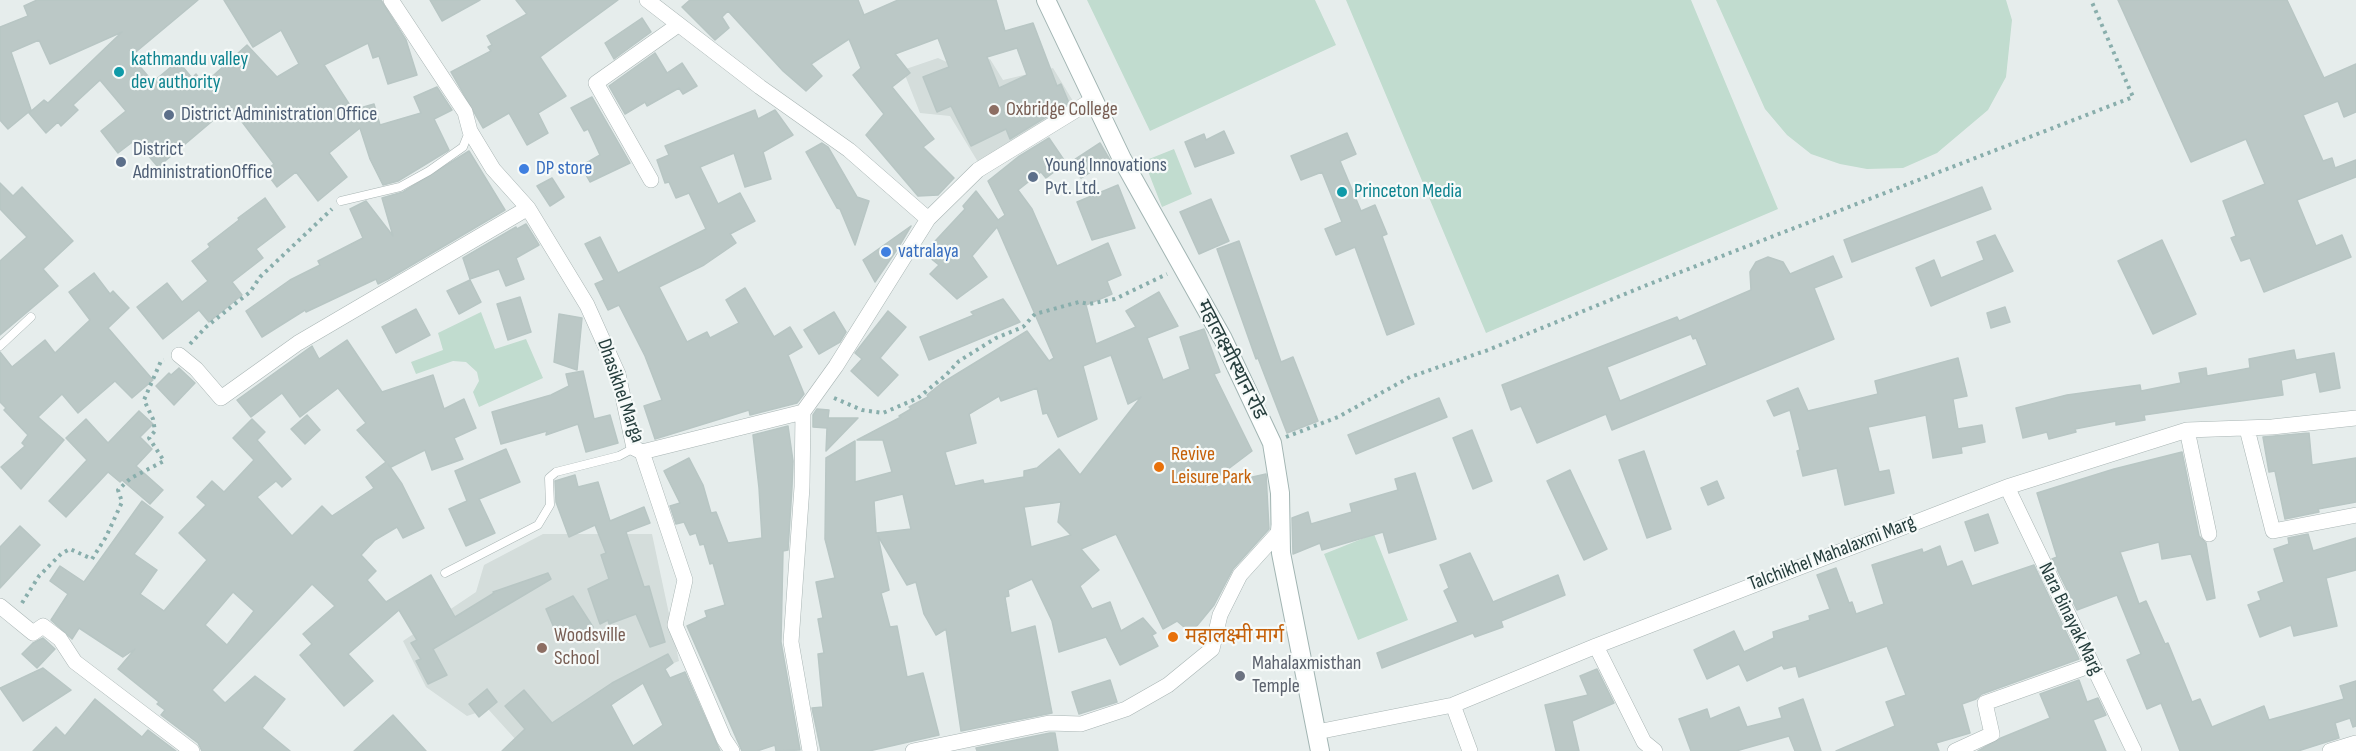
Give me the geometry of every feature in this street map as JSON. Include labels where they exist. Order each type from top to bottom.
[{"type":"street","name":"Dhasikhel Marga","points":[[391,0],[465,112],[470,131],[493,169],[528,208],[588,305],[618,374],[638,450],[685,580],[675,625],[732,751]]},
{"type":"street","points":[[648,0],[678,25],[849,150],[928,219]]},
{"type":"street","name":"महालक्ष्मीस्थान रोड","points":[[1046,0],[1122,159],[1223,339],[1272,443],[1281,517],[1281,553],[1320,751]]},
{"type":"street","points":[[651,180],[596,82],[678,25]]},
{"type":"street","points":[[810,751],[791,642],[802,486],[803,412],[836,366],[928,219],[978,170],[1094,99]]},
{"type":"street","points":[[179,355],[196,369],[221,398],[298,343],[528,208]]},
{"type":"street","points":[[638,450],[803,412]]},
{"type":"street","name":"Talchikhel Mahalaxmi Marg","points":[[1317,732],[1453,705],[1596,646],[2007,488],[2187,430],[2247,429],[2356,418]]},
{"type":"street","points":[[2247,429],[2273,531],[2356,515]]},
{"type":"street","points":[[2187,430],[2209,534]]},
{"type":"street","name":"Nara Binayak Marg","points":[[2007,488],[2134,751]]},
{"type":"street","points":[[913,751],[1048,723],[1081,724],[1126,709],[1168,685],[1212,649],[1220,615],[1240,575],[1278,534],[1281,517]]},
{"type":"street","points":[[0,606],[33,633],[43,626],[60,639],[75,662],[192,751]]},
{"type":"street","points":[[1596,646],[1644,742],[1655,751]]},
{"type":"street","points":[[1955,751],[1992,734],[1985,703],[2092,665]]},
{"type":"street","points":[[1453,705],[1470,751]]},
{"type":"street","points":[[2331,751],[2356,743]]},
{"type":"lane","points":[[341,201],[400,187],[429,171],[463,147],[470,131]]},
{"type":"lane","points":[[0,346],[31,317]]},
{"type":"lane","points":[[445,573],[538,525],[550,505],[549,478],[556,472],[638,450]]},
{"type":"path","points":[[1272,443],[1338,417],[1410,377],[1488,350],[1647,285],[2133,97],[2091,0]]},
{"type":"path","points":[[14,616],[39,576],[61,554],[70,549],[92,559],[106,537],[122,502],[118,490],[131,478],[164,461],[149,438],[155,431],[153,419],[144,400],[161,361],[179,355],[206,327],[250,292],[260,277],[341,201]]},
{"type":"path","points":[[815,394],[824,393],[862,410],[883,413],[918,398],[959,361],[996,338],[1023,327],[1035,314],[1079,302],[1089,304],[1114,299],[1155,278],[1186,272]]},
{"type":"shaded area","name":"Oxbridge College","points":[[938,58],[962,69],[990,59],[1003,80],[1053,68],[1076,106],[978,162],[950,116],[920,113],[903,70]]},
{"type":"shaded area","name":"Woodsville School","points":[[543,534],[652,534],[679,661],[656,670],[526,751],[488,709],[467,716],[426,687],[403,641],[476,592],[484,565]]},
{"type":"green space","points":[[1087,0],[1315,0],[1336,45],[1150,131]]},
{"type":"green space","points":[[1346,0],[1691,0],[1778,209],[1486,333]]},
{"type":"green space","points":[[1716,0],[2006,0],[2012,20],[2006,77],[1988,110],[1937,153],[1903,168],[1867,169],[1840,164],[1811,154],[1787,135],[1765,109]]},
{"type":"green space","points":[[1174,149],[1192,194],[1162,207],[1144,161]]},
{"type":"green space","points":[[481,312],[495,349],[526,339],[543,378],[479,407],[473,392],[479,381],[477,372],[466,362],[453,361],[416,374],[411,362],[443,350],[438,333]]},
{"type":"green space","points":[[1374,534],[1408,620],[1358,640],[1324,554]]},
{"type":"building","points":[[37,0],[198,0],[131,56],[153,82],[178,61],[192,78],[196,74],[204,84],[247,45],[277,77],[299,64],[281,30],[253,47],[224,0],[381,0],[406,40],[417,75],[388,84],[379,56],[373,58],[368,43],[324,65],[353,110],[374,104],[380,125],[421,113],[414,97],[437,87],[452,110],[434,119],[449,150],[398,181],[383,185],[370,159],[360,128],[329,153],[347,177],[318,201],[296,172],[277,187],[265,171],[274,164],[230,106],[158,167],[135,140],[118,153],[101,131],[126,111],[100,80],[73,105],[78,110],[61,126],[58,122],[46,133],[29,113],[44,100],[48,103],[122,32],[50,64],[39,40],[11,52],[31,110],[8,129],[0,120],[0,27],[28,16],[24,6]]},
{"type":"building","points":[[430,0],[480,0],[442,21]]},
{"type":"building","points":[[516,0],[618,0],[540,57],[566,96],[538,113],[548,133],[527,145],[509,113],[483,128],[451,72],[491,51],[488,47],[492,45],[487,36],[527,14]]},
{"type":"building","points":[[690,0],[858,0],[864,15],[898,0],[996,0],[1005,31],[1033,23],[1057,86],[1061,84],[1069,103],[1010,139],[1006,129],[971,146],[951,106],[937,112],[923,77],[949,67],[938,38],[895,54],[910,73],[892,87],[934,139],[923,147],[954,178],[938,195],[918,196],[866,135],[884,114],[853,75],[861,68],[849,39],[811,64],[822,76],[806,91],[783,71],[728,11],[722,17],[729,28],[715,40],[682,7]],"holes":[[[1017,48],[1027,75],[999,88],[987,57]]]},
{"type":"building","points":[[2118,0],[2287,0],[2324,78],[2356,64],[2356,112],[2344,117],[2338,101],[2303,115],[2323,161],[2332,158],[2335,168],[2356,160],[2356,177],[2297,200],[2316,246],[2342,235],[2351,257],[2264,292],[2250,258],[2241,261],[2231,238],[2236,236],[2223,201],[2265,184],[2246,139],[2191,162]]},
{"type":"building","points":[[642,18],[651,32],[614,59],[605,43]]},
{"type":"building","points":[[655,53],[667,73],[682,63],[697,86],[683,94],[679,88],[647,106],[645,102],[625,114],[609,86]]},
{"type":"building","points":[[592,97],[630,163],[590,182],[581,166],[600,155],[588,129],[584,131],[571,108]]},
{"type":"building","points":[[755,110],[758,119],[775,110],[793,135],[763,152],[771,179],[745,187],[734,153],[700,167],[718,204],[740,193],[755,221],[730,234],[736,243],[704,265],[659,287],[687,342],[707,332],[710,338],[739,323],[726,300],[745,288],[774,337],[790,327],[802,347],[788,355],[804,394],[797,403],[750,415],[749,410],[655,439],[644,406],[662,400],[645,356],[619,305],[608,310],[595,284],[604,280],[585,244],[600,237],[618,273],[706,229],[689,193],[676,198],[669,182],[665,183],[657,160],[669,155],[665,146]]},
{"type":"building","points":[[1224,131],[1234,153],[1195,167],[1185,142],[1204,134],[1206,140]]},
{"type":"building","name":"Princeton Media","points":[[1347,133],[1356,154],[1340,161],[1361,211],[1375,205],[1387,234],[1382,236],[1414,324],[1387,335],[1355,247],[1336,255],[1325,229],[1342,222],[1322,172],[1301,180],[1291,156]]},
{"type":"building","points":[[1049,138],[1066,163],[1046,178],[1041,172],[1018,190],[1032,209],[1057,266],[1108,243],[1121,275],[1107,281],[1112,294],[1086,305],[1096,344],[1136,327],[1126,311],[1159,292],[1178,326],[1147,338],[1163,380],[1190,369],[1180,337],[1204,329],[1220,372],[1214,374],[1252,451],[1203,488],[1266,474],[1269,529],[1233,569],[1214,605],[1191,633],[1177,621],[1163,629],[1116,534],[1081,549],[1099,570],[1080,586],[1092,609],[1110,602],[1121,631],[1143,618],[1156,633],[1152,635],[1158,646],[1120,665],[1106,637],[1059,652],[1052,621],[1032,579],[1008,590],[1009,596],[1005,597],[1011,633],[1035,626],[1052,713],[961,731],[946,629],[936,635],[924,614],[916,582],[907,585],[878,536],[889,590],[881,593],[890,627],[897,626],[907,677],[923,673],[939,735],[869,751],[821,751],[812,708],[823,707],[818,654],[824,653],[818,619],[823,618],[816,582],[835,578],[825,539],[826,458],[855,441],[855,482],[892,472],[883,440],[857,440],[901,417],[899,416],[911,409],[909,407],[928,397],[927,395],[942,383],[1027,331],[1049,361],[1054,358],[997,227],[972,256],[987,277],[957,299],[930,274],[939,265],[924,253],[965,209],[963,206],[976,191],[998,220],[1005,215],[988,181],[1018,157]],"holes":[[[1111,355],[1128,404],[1141,397],[1080,475],[1059,449],[1037,468],[1024,471],[1024,477],[984,484],[983,480],[955,486],[945,452],[976,443],[969,414],[999,396],[1001,401],[1037,388],[1043,414],[1047,413],[1058,437],[1097,419],[1083,366]],[[903,494],[911,529],[876,533],[874,501]],[[1061,502],[1058,522],[1071,535],[1031,547],[1024,507]]]},
{"type":"building","points":[[822,143],[828,147],[857,197],[869,201],[855,245],[840,209],[837,208],[806,152]]},
{"type":"building","points":[[1100,143],[1110,160],[1081,178],[1071,162]]},
{"type":"building","points":[[469,151],[505,210],[388,279],[378,284],[376,279],[306,312],[305,310],[262,337],[246,311],[290,280],[320,265],[318,261],[363,238],[350,209],[366,201],[393,236],[382,198],[403,192]]},
{"type":"building","points":[[552,178],[564,197],[550,206],[537,186]]},
{"type":"building","points":[[0,183],[13,196],[22,187],[73,241],[43,269],[58,286],[0,335],[0,261],[27,237],[0,209]]},
{"type":"building","points":[[1118,185],[1135,228],[1092,240],[1077,202]]},
{"type":"building","points":[[1982,187],[1991,209],[1852,262],[1844,240]]},
{"type":"building","points":[[265,198],[285,227],[256,249],[263,258],[232,282],[242,295],[209,322],[199,310],[163,339],[137,307],[167,283],[182,302],[208,281],[192,261],[210,247],[208,244],[239,220],[238,218]]},
{"type":"building","points":[[1211,199],[1229,241],[1199,254],[1180,212]]},
{"type":"building","points":[[526,224],[539,245],[516,258],[524,279],[506,286],[499,269],[470,279],[463,258],[516,227],[517,229]]},
{"type":"building","points":[[911,226],[898,248],[875,282],[863,260]]},
{"type":"building","points":[[1995,235],[2013,271],[1931,306],[1916,268],[1934,260],[1941,278],[1984,260],[1977,242]]},
{"type":"building","points":[[2162,240],[2196,314],[2153,334],[2118,261]]},
{"type":"building","points":[[1239,241],[1281,362],[1293,357],[1318,421],[1287,433],[1258,358],[1256,359],[1217,249]]},
{"type":"building","points":[[1833,256],[1842,277],[1814,288],[1834,339],[1612,430],[1606,414],[1537,443],[1521,406],[1511,410],[1502,385],[1677,317],[1679,321],[1751,290],[1750,272],[1756,262],[1768,257],[1783,262],[1790,274]],"holes":[[[1691,334],[1693,339],[1696,338],[1707,365],[1620,401],[1607,367]]]},
{"type":"building","points":[[94,273],[110,294],[113,291],[129,308],[108,328],[153,380],[132,398],[115,381],[78,413],[62,394],[38,417],[64,440],[21,489],[1,467],[25,446],[22,443],[28,435],[4,410],[6,408],[0,402],[0,352],[12,367],[45,340],[55,353],[90,320],[69,292]]},
{"type":"building","points":[[470,280],[481,302],[459,314],[447,291]]},
{"type":"building","points":[[520,297],[531,332],[508,340],[497,304]]},
{"type":"building","points":[[1003,299],[1020,322],[929,360],[920,337],[974,315],[971,312]]},
{"type":"building","points":[[2005,307],[2010,322],[1991,328],[1987,313]]},
{"type":"building","points":[[416,309],[430,335],[396,353],[382,327]]},
{"type":"building","points":[[888,311],[906,327],[880,358],[898,375],[878,396],[851,371],[862,359],[855,353]]},
{"type":"building","points":[[834,312],[846,332],[840,342],[819,354],[804,330]]},
{"type":"building","points":[[559,314],[582,318],[577,370],[554,362]]},
{"type":"building","points":[[347,340],[382,392],[433,375],[444,409],[464,399],[476,428],[454,438],[463,459],[432,470],[425,450],[391,467],[388,464],[402,484],[424,528],[403,538],[397,527],[375,540],[361,555],[376,571],[367,580],[386,602],[431,575],[455,617],[493,592],[548,573],[551,579],[433,649],[447,675],[428,684],[416,661],[421,659],[411,643],[417,640],[399,610],[348,654],[373,681],[344,706],[300,655],[312,644],[303,634],[335,606],[312,584],[212,690],[225,703],[255,676],[285,699],[262,728],[290,751],[202,751],[198,743],[161,715],[165,710],[157,704],[159,702],[118,669],[135,649],[123,657],[79,628],[72,639],[51,620],[68,594],[50,581],[60,566],[84,582],[142,501],[163,517],[134,554],[157,570],[140,594],[164,611],[207,560],[179,533],[206,505],[197,497],[212,481],[224,492],[254,460],[233,438],[252,419],[265,432],[257,440],[291,479],[282,487],[276,481],[257,497],[292,536],[322,506],[332,516],[374,488],[366,477],[386,462],[357,430],[366,423],[338,388],[300,417],[282,393],[251,417],[237,400],[312,346],[319,359]],"holes":[[[233,592],[254,611],[227,645],[205,625]]]},
{"type":"building","points":[[2294,350],[2296,360],[2334,353],[2340,388],[2320,392],[2316,372],[2281,380],[2283,395],[2144,415],[2145,420],[2116,425],[2116,421],[2075,429],[2076,432],[2049,439],[2047,432],[2023,438],[2016,408],[2067,395],[2140,385],[2141,391],[2181,383],[2179,373],[2206,368],[2207,376],[2250,368],[2249,359]]},
{"type":"building","points":[[1958,358],[1967,396],[1953,399],[1958,429],[1982,425],[1985,442],[1961,447],[1962,453],[1933,458],[1926,415],[1868,427],[1879,472],[1889,470],[1894,493],[1845,505],[1837,468],[1803,476],[1797,451],[1800,450],[1790,410],[1774,416],[1767,401],[1798,388],[1808,411],[1878,394],[1875,381]]},
{"type":"building","points":[[179,368],[195,383],[174,405],[156,386],[169,373],[171,375]]},
{"type":"building","points":[[583,371],[594,419],[610,415],[618,443],[586,452],[578,424],[546,435],[547,431],[501,444],[492,412],[551,395],[569,386],[566,374]]},
{"type":"building","points":[[1439,398],[1447,417],[1356,454],[1348,435]]},
{"type":"building","points":[[817,409],[829,410],[828,418],[858,418],[826,451],[827,428],[813,427],[813,415]]},
{"type":"building","points":[[139,411],[153,424],[140,437],[152,449],[136,466],[163,490],[150,504],[122,480],[120,482],[108,472],[66,517],[49,501],[87,460],[66,438],[86,419],[108,443]]},
{"type":"building","points":[[307,415],[320,430],[305,444],[291,429]]},
{"type":"building","points":[[788,426],[793,461],[788,550],[783,551],[781,642],[800,750],[776,751],[775,745],[757,751],[742,751],[687,626],[707,617],[705,611],[725,605],[713,563],[710,564],[704,544],[700,545],[696,533],[690,535],[684,522],[676,524],[670,506],[680,503],[664,471],[689,458],[703,485],[711,513],[716,512],[728,543],[762,538],[753,435]]},
{"type":"building","points":[[1472,430],[1492,481],[1473,489],[1453,438]]},
{"type":"building","points":[[2309,433],[2312,465],[2356,458],[2356,502],[2318,509],[2319,512],[2285,519],[2275,471],[2269,472],[2263,437]]},
{"type":"building","points":[[506,449],[520,482],[479,499],[495,533],[466,546],[449,509],[467,501],[455,471]]},
{"type":"building","points":[[1644,451],[1671,529],[1647,538],[1619,460]]},
{"type":"building","points":[[2182,452],[2199,536],[2206,543],[2215,598],[2207,600],[2191,554],[2162,559],[2159,542],[2120,552],[2139,604],[2146,601],[2165,644],[2168,643],[2192,702],[2200,699],[2212,727],[2264,706],[2269,720],[2344,699],[2340,686],[2356,681],[2356,726],[2353,727],[2350,718],[2335,723],[2339,738],[2298,751],[2180,751],[2161,703],[2147,709],[2127,660],[2141,654],[2117,595],[2077,610],[2052,559],[2057,557],[2037,493],[2114,469]]},
{"type":"building","points":[[1570,470],[1607,549],[1584,560],[1547,481]]},
{"type":"building","points":[[1415,473],[1436,539],[1389,553],[1383,532],[1322,550],[1320,543],[1293,554],[1292,518],[1308,512],[1311,524],[1352,512],[1350,504],[1398,490],[1395,479]]},
{"type":"building","points":[[575,475],[578,487],[598,482],[610,521],[644,507],[650,523],[626,532],[644,587],[649,586],[665,642],[650,647],[636,614],[609,624],[608,620],[600,624],[588,589],[609,579],[601,555],[606,553],[595,525],[569,537],[556,502],[555,481]]},
{"type":"building","points":[[1717,481],[1724,498],[1708,505],[1701,488]]},
{"type":"building","points":[[1988,514],[1998,543],[1975,551],[1965,522]]},
{"type":"building","points":[[20,526],[40,545],[0,588],[0,547]]},
{"type":"building","points":[[2308,534],[2313,551],[2356,538],[2356,570],[2326,578],[2337,626],[2294,636],[2291,625],[2260,637],[2248,605],[2261,600],[2258,592],[2284,582],[2274,549],[2289,544],[2288,538]]},
{"type":"building","points":[[1940,546],[1947,567],[1962,561],[1972,586],[2034,565],[2079,659],[1982,694],[1962,704],[1970,733],[1936,743],[1939,751],[1836,751],[1895,726],[1886,702],[1906,695],[1887,646],[1799,677],[1796,666],[1784,669],[1782,665],[1747,681],[1739,664],[1707,679],[1694,650],[1734,631],[1744,652],[1774,638],[1773,632],[1810,620],[1809,616],[1830,609],[1817,575],[1836,568],[1849,603],[1852,602],[1856,614],[1884,604],[1872,565],[1922,549],[1923,553]]},
{"type":"building","points":[[1470,553],[1493,602],[1558,575],[1565,595],[1501,621],[1503,627],[1475,637],[1473,633],[1382,668],[1377,653],[1458,622],[1444,591],[1449,588],[1440,565]]},
{"type":"building","points":[[573,596],[593,627],[560,642],[546,609]]},
{"type":"building","points":[[43,638],[55,649],[37,668],[22,654],[33,643]]},
{"type":"building","points":[[668,654],[673,663],[665,669],[670,678],[685,672],[720,751],[502,751],[525,729],[505,706],[524,690],[552,723],[612,683]],"holes":[[[643,683],[663,725],[633,746],[611,705]]]},
{"type":"building","points":[[43,668],[71,690],[23,721],[0,688]]},
{"type":"building","points":[[1597,669],[1614,703],[1572,721],[1579,751],[1556,751],[1545,705],[1588,695],[1580,676]]},
{"type":"building","points":[[1110,680],[1117,702],[1079,714],[1072,692]]},
{"type":"building","points":[[2079,680],[2087,702],[2098,698],[2106,715],[2093,720],[2106,751],[1978,751],[2001,738],[2050,718],[2040,694]]},
{"type":"building","points":[[487,689],[497,702],[479,717],[469,704]]},
{"type":"building","points":[[95,699],[142,737],[148,730],[176,751],[33,751],[56,727],[65,736]]},
{"type":"building","points":[[1803,699],[1821,751],[1795,751],[1789,736],[1736,751],[1691,751],[1679,719],[1707,709],[1710,719],[1739,707],[1747,727],[1782,718],[1779,708]]},
{"type":"building","points":[[393,715],[426,751],[354,751]]},
{"type":"building","points":[[1055,733],[1058,751],[977,751],[976,748]]},
{"type":"place","name":"kathmandu valley dev authority","points":[[119,72]]},
{"type":"place","name":"Oxbridge College","points":[[994,110]]},
{"type":"place","name":"District Administration Office","points":[[169,115]]},
{"type":"place","name":"District AdministrationOffice","points":[[121,162]]},
{"type":"place","name":"DP store","points":[[524,169]]},
{"type":"place","name":"Young Innovations Pvt. Ltd.","points":[[1033,177]]},
{"type":"place","name":"Princeton Media","points":[[1342,192]]},
{"type":"place","name":"vatralaya","points":[[886,252]]},
{"type":"place","name":"Revive Leisure Park","points":[[1159,467]]},
{"type":"place","name":"महालक्ष्मी मार्ग","points":[[1173,637]]},
{"type":"place","name":"Woodsville School","points":[[542,648]]},
{"type":"place","name":"Mahalaxmisthan Temple","points":[[1240,676]]}]
